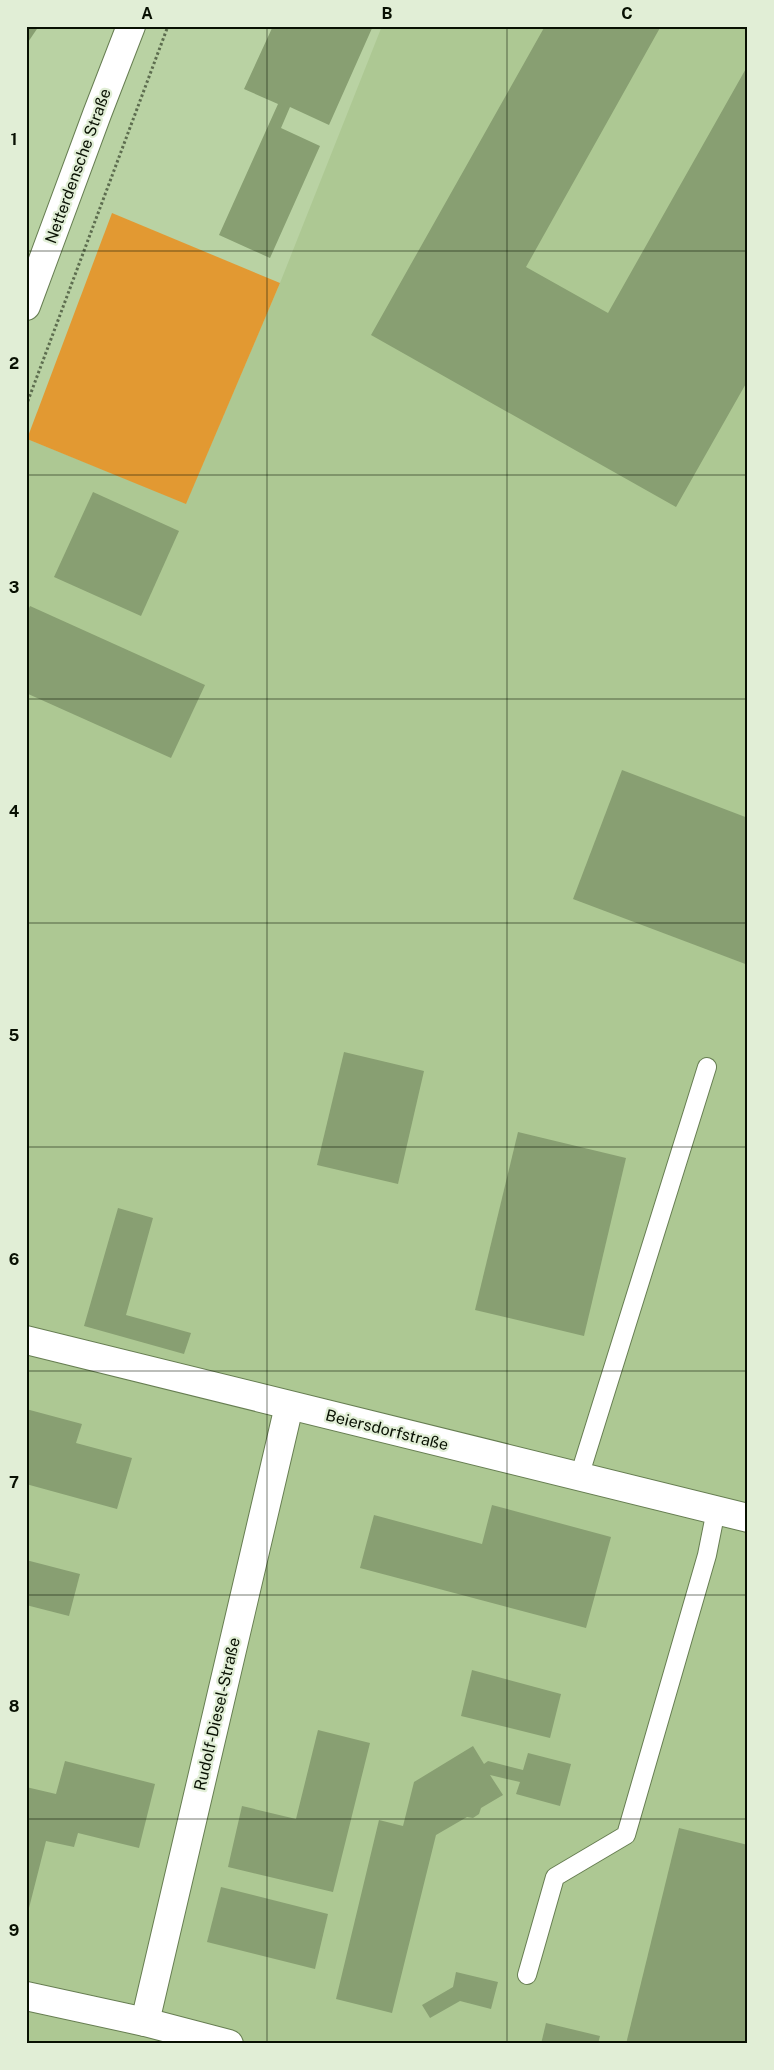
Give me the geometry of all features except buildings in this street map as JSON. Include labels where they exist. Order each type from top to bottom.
[{"type":"street","name":"Netterdensche Straße","points":[[26,306],[96,114],[131,26]]},
{"type":"street","name":"Beiersdorfstraße","points":[[26,1340],[748,1518]]},
{"type":"street","name":"Rudolf-Diesel-Straße","points":[[144,2022],[289,1406]]},
{"type":"street","points":[[26,1996],[144,2022],[229,2044]]},
{"type":"lane","points":[[579,1477],[707,1067]]},
{"type":"lane","points":[[527,1975],[555,1877],[626,1835],[707,1555],[716,1510]]},
{"type":"path","points":[[26,406],[168,26]]},
{"type":"shaded area","points":[[382,26],[748,26],[748,2044],[26,2044],[26,441],[27,439],[186,503],[280,283]]},
{"type":"shaded area","points":[[112,213],[280,283],[186,504],[27,439]]}]
